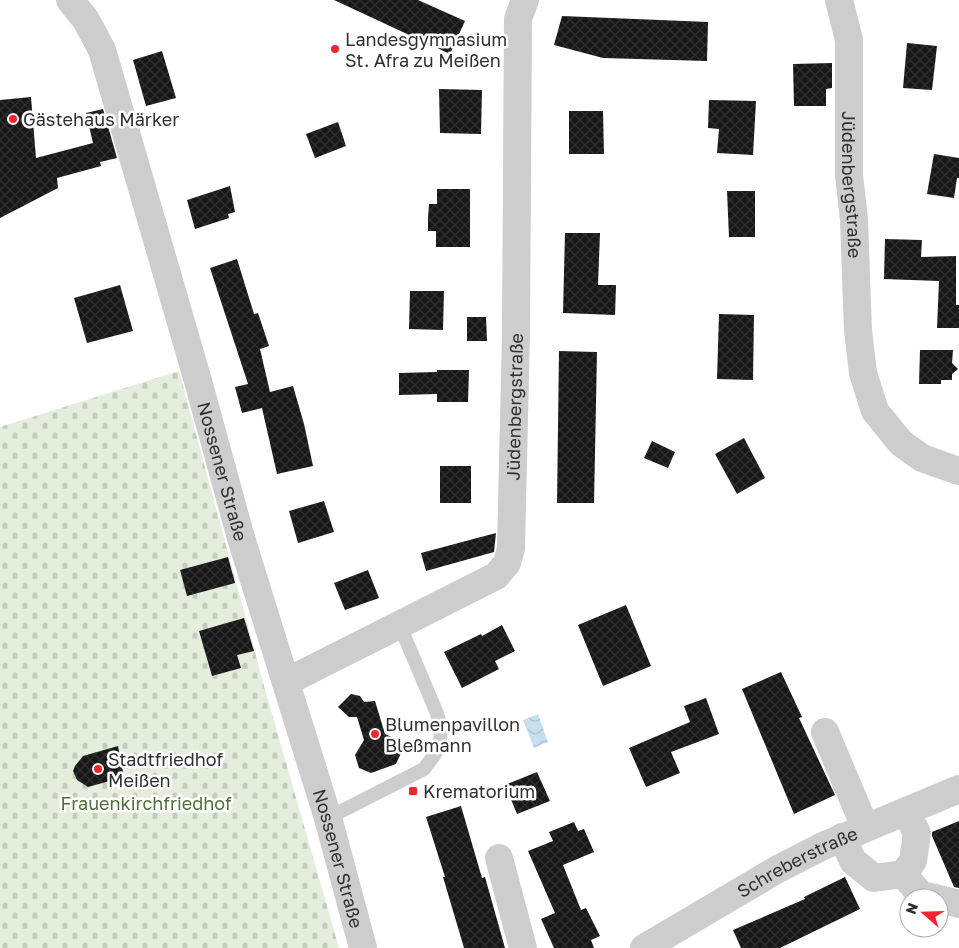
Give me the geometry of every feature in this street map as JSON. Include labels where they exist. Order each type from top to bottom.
[{"type":"street","name":"Nossener Straße","points":[[70,0],[86,20],[102,50],[198,381],[241,538],[328,818],[362,948]]},
{"type":"street","name":"Jüdenbergstraße","points":[[286,682],[496,576],[507,563],[511,548],[516,333],[518,19],[525,0]]},
{"type":"street","name":"Jüdenbergstraße","points":[[839,0],[849,40],[849,175],[854,220],[858,331],[863,373],[875,411],[901,443],[922,458],[959,471]]},
{"type":"street","points":[[825,732],[853,832],[853,861],[874,878],[903,874],[913,861],[917,833],[906,812]]},
{"type":"street","name":"Schreberstraße","points":[[644,948],[778,869],[853,832],[959,789]]},
{"type":"street","points":[[499,858],[523,948]]},
{"type":"street","points":[[903,874],[915,888]]},
{"type":"lane","points":[[328,818],[424,768],[436,754],[440,741],[441,726],[400,626]]},
{"type":"green space","name":"Frauenkirchfriedhof","points":[[179,371],[264,686],[339,948],[0,948],[0,427]]},
{"type":"water","points":[[538,714],[548,742],[534,748],[523,720]]},
{"type":"building","points":[[334,0],[418,0],[465,21],[450,54]]},
{"type":"building","points":[[562,16],[708,22],[707,61],[603,58],[554,45]]},
{"type":"building","points":[[907,43],[937,46],[932,90],[903,88]]},
{"type":"building","points":[[162,51],[176,98],[146,106],[133,60]]},
{"type":"building","points":[[832,63],[832,88],[826,89],[826,106],[794,106],[793,64]]},
{"type":"building","points":[[439,89],[482,90],[481,134],[440,133]]},
{"type":"building","points":[[31,97],[36,158],[93,143],[86,113],[103,109],[117,158],[100,162],[101,166],[57,178],[58,188],[0,218],[0,100]]},
{"type":"building","points":[[709,100],[756,101],[753,155],[717,153],[719,129],[708,128]]},
{"type":"building","points":[[569,111],[603,111],[604,154],[569,154]]},
{"type":"building","points":[[338,122],[346,146],[315,158],[306,134]]},
{"type":"building","points":[[934,154],[959,158],[959,178],[957,178],[954,198],[927,194]]},
{"type":"building","points":[[230,186],[235,212],[228,214],[229,218],[195,229],[187,200]]},
{"type":"building","points":[[437,189],[470,189],[470,247],[436,247],[436,231],[428,231],[428,218],[429,204],[437,204]]},
{"type":"building","points":[[727,191],[755,191],[755,237],[729,237]]},
{"type":"building","points":[[565,233],[600,233],[598,285],[616,285],[615,315],[563,313]]},
{"type":"building","points":[[885,239],[922,240],[921,257],[956,256],[956,305],[959,305],[959,328],[937,328],[939,281],[884,279]]},
{"type":"building","points":[[237,259],[254,314],[258,313],[269,346],[260,349],[270,392],[293,386],[313,466],[277,474],[262,408],[242,413],[235,387],[248,384],[210,268]]},
{"type":"building","points":[[120,285],[133,331],[87,343],[74,298]]},
{"type":"building","points":[[410,291],[444,291],[443,330],[409,329]]},
{"type":"building","points":[[719,314],[754,315],[753,380],[717,379]]},
{"type":"building","points":[[467,317],[486,317],[487,341],[467,341]]},
{"type":"building","points":[[920,350],[953,350],[952,363],[958,369],[952,374],[952,380],[941,380],[941,384],[919,384]]},
{"type":"building","points":[[559,351],[597,352],[594,503],[557,503]]},
{"type":"building","points":[[437,370],[469,370],[468,402],[437,402],[437,394],[399,395],[399,373],[437,372]]},
{"type":"building","points":[[744,438],[765,478],[737,494],[715,454]]},
{"type":"building","points":[[652,441],[675,452],[668,468],[644,458]]},
{"type":"building","points":[[440,466],[471,466],[471,503],[440,503]]},
{"type":"building","points":[[324,501],[334,532],[298,543],[289,511]]},
{"type":"building","points":[[496,533],[494,552],[426,571],[421,553]]},
{"type":"building","points":[[228,557],[235,583],[187,596],[180,570]]},
{"type":"building","points":[[368,570],[379,598],[345,610],[334,583]]},
{"type":"building","points":[[626,605],[651,666],[603,686],[578,625]]},
{"type":"building","points":[[244,618],[254,651],[237,655],[241,668],[212,676],[199,631]]},
{"type":"building","points":[[502,625],[515,651],[495,661],[499,669],[462,688],[444,652],[481,634],[482,636]]},
{"type":"building","points":[[781,672],[802,717],[799,718],[835,795],[794,814],[742,689]]},
{"type":"building","points":[[351,694],[360,696],[364,702],[375,701],[385,734],[398,740],[402,751],[396,764],[371,773],[359,768],[355,755],[364,740],[357,717],[349,717],[338,707]]},
{"type":"building","points":[[706,698],[719,734],[671,752],[680,773],[646,787],[629,748],[690,722],[684,706]]},
{"type":"building","name":"Stadtfriedhof Meißen","points":[[118,746],[124,777],[88,787],[77,780],[73,771],[83,756]]},
{"type":"building","points":[[537,772],[550,801],[517,814],[505,785]]},
{"type":"building","points":[[461,806],[482,878],[485,877],[505,948],[464,948],[443,877],[445,877],[426,817]]},
{"type":"building","points":[[959,821],[959,888],[954,887],[932,832]]},
{"type":"building","points":[[574,822],[578,831],[584,829],[594,852],[563,865],[581,910],[586,908],[600,936],[591,940],[594,948],[554,948],[541,919],[555,913],[528,851],[553,841],[549,832]]},
{"type":"building","points":[[845,877],[860,909],[780,948],[741,948],[733,930],[805,899],[804,897]]},
{"type":"place","name":"Landesgymnasium St. Afra zu Meißen","points":[[335,49]]},
{"type":"place","name":"Gästehaus Märker","points":[[13,119]]},
{"type":"place","name":"Blumenpavillon Bleßmann","points":[[375,734]]},
{"type":"place","name":"Stadtfriedhof Meißen","points":[[98,769]]},
{"type":"place","name":"Krematorium","points":[[413,791]]}]
